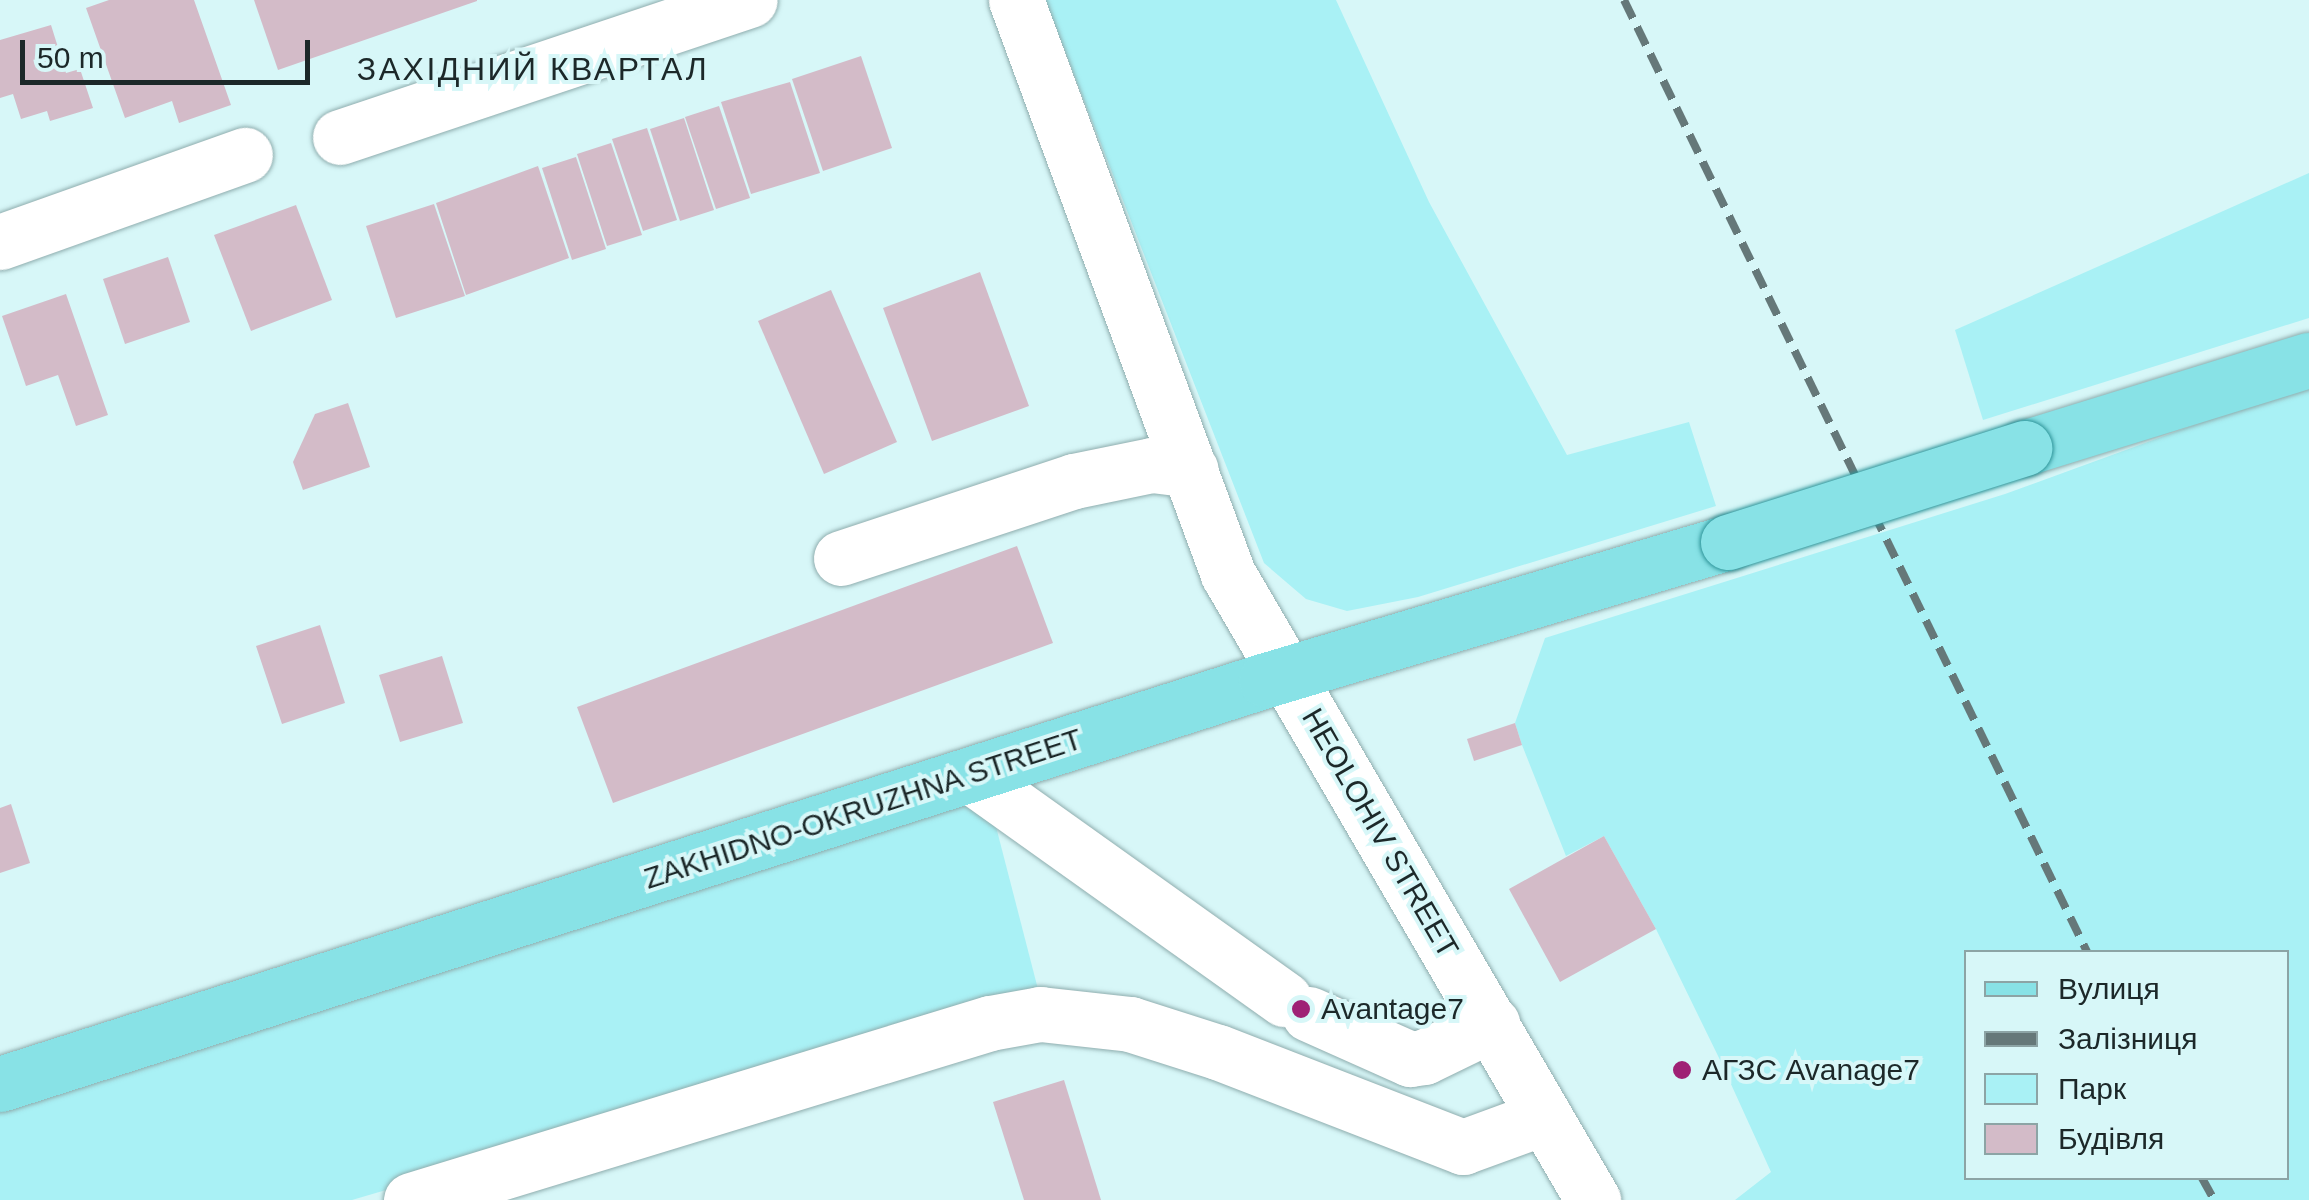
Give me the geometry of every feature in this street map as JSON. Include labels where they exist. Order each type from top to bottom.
[{"type":"main road","name":"ZAKHIDNO-OKRUZHNA STREET","points":[[0,1084],[1286,674],[1435,633],[2309,360]]},
{"type":"street","points":[[340,137],[750,0]]},
{"type":"street","name":"HEOLOHIV STREET","points":[[1016,0],[1228,574],[1593,1200]]},
{"type":"street","points":[[0,242],[245,155]]},
{"type":"street","points":[[841,558],[1074,480],[1152,465],[1191,470]]},
{"type":"street","points":[[970,775],[1297,1006],[1410,1059],[1424,1057],[1492,1024]]},
{"type":"street","points":[[410,1200],[990,1023],[1040,1014],[1130,1024],[1218,1052],[1463,1147],[1545,1117]]},
{"type":"green space","points":[[1045,0],[1336,0],[1429,202],[1567,455],[1689,422],[1716,506],[1418,597],[1347,611],[1306,599],[1264,563]]},
{"type":"green space","points":[[2309,173],[2309,318],[1983,420],[1955,330]]},
{"type":"green space","points":[[2309,383],[2309,1200],[1735,1200],[1771,1172],[1720,1060],[1656,929],[1604,836],[1566,856],[1522,745],[1515,723],[1545,638],[2005,494]]},
{"type":"green space","points":[[986,788],[1040,997],[352,1200],[0,1200],[0,1103]]},
{"type":"building","points":[[109,0],[194,0],[231,105],[179,123],[172,101],[125,118],[86,8]]},
{"type":"building","points":[[254,0],[477,0],[477,1],[278,70]]},
{"type":"building","points":[[51,25],[66,73],[80,69],[93,108],[50,121],[47,111],[21,119],[13,94],[0,98],[0,40]]},
{"type":"building","points":[[861,56],[892,148],[823,171],[792,79]]},
{"type":"building","points":[[790,82],[820,173],[751,194],[721,102]]},
{"type":"building","points":[[719,106],[750,198],[716,209],[685,117]]},
{"type":"building","points":[[684,118],[714,210],[680,221],[650,129]]},
{"type":"building","points":[[647,128],[677,220],[643,231],[612,139]]},
{"type":"building","points":[[611,143],[642,235],[607,246],[577,154]]},
{"type":"building","points":[[576,157],[606,249],[572,260],[542,168]]},
{"type":"building","points":[[538,166],[569,258],[466,295],[436,203]]},
{"type":"building","points":[[434,204],[465,296],[396,318],[366,226]]},
{"type":"building","points":[[296,205],[332,300],[251,331],[214,235]]},
{"type":"building","points":[[168,257],[190,322],[125,344],[103,279]]},
{"type":"building","points":[[980,272],[1029,406],[932,441],[883,308]]},
{"type":"building","points":[[831,290],[897,442],[824,474],[758,321]]},
{"type":"building","points":[[66,294],[108,415],[76,426],[58,375],[26,386],[2,316]]},
{"type":"building","points":[[348,403],[370,467],[303,490],[293,462],[315,414]]},
{"type":"building","points":[[1017,546],[1053,643],[613,803],[577,707]]},
{"type":"building","points":[[320,625],[345,703],[282,724],[256,646]]},
{"type":"building","points":[[442,656],[463,723],[400,742],[379,675]]},
{"type":"building","points":[[1515,723],[1522,745],[1474,761],[1467,739]]},
{"type":"building","points":[[11,804],[30,863],[0,873],[0,808]]},
{"type":"building","points":[[1604,836],[1656,929],[1560,982],[1509,889]]},
{"type":"building","points":[[1064,1080],[1101,1200],[1024,1200],[993,1102]]},
{"type":"railway","points":[[1624,0],[2086,950]]},
{"type":"railway","points":[[2203,1180],[2214,1200]]},
{"type":"place","name":"Avantage7","points":[[1301,1009]]},
{"type":"place","name":"АГЗС Avanage7","points":[[1682,1070]]},
{"type":"district","name":"ЗАХІДНИЙ КВАРТАЛ","points":[[533,69]]}]
